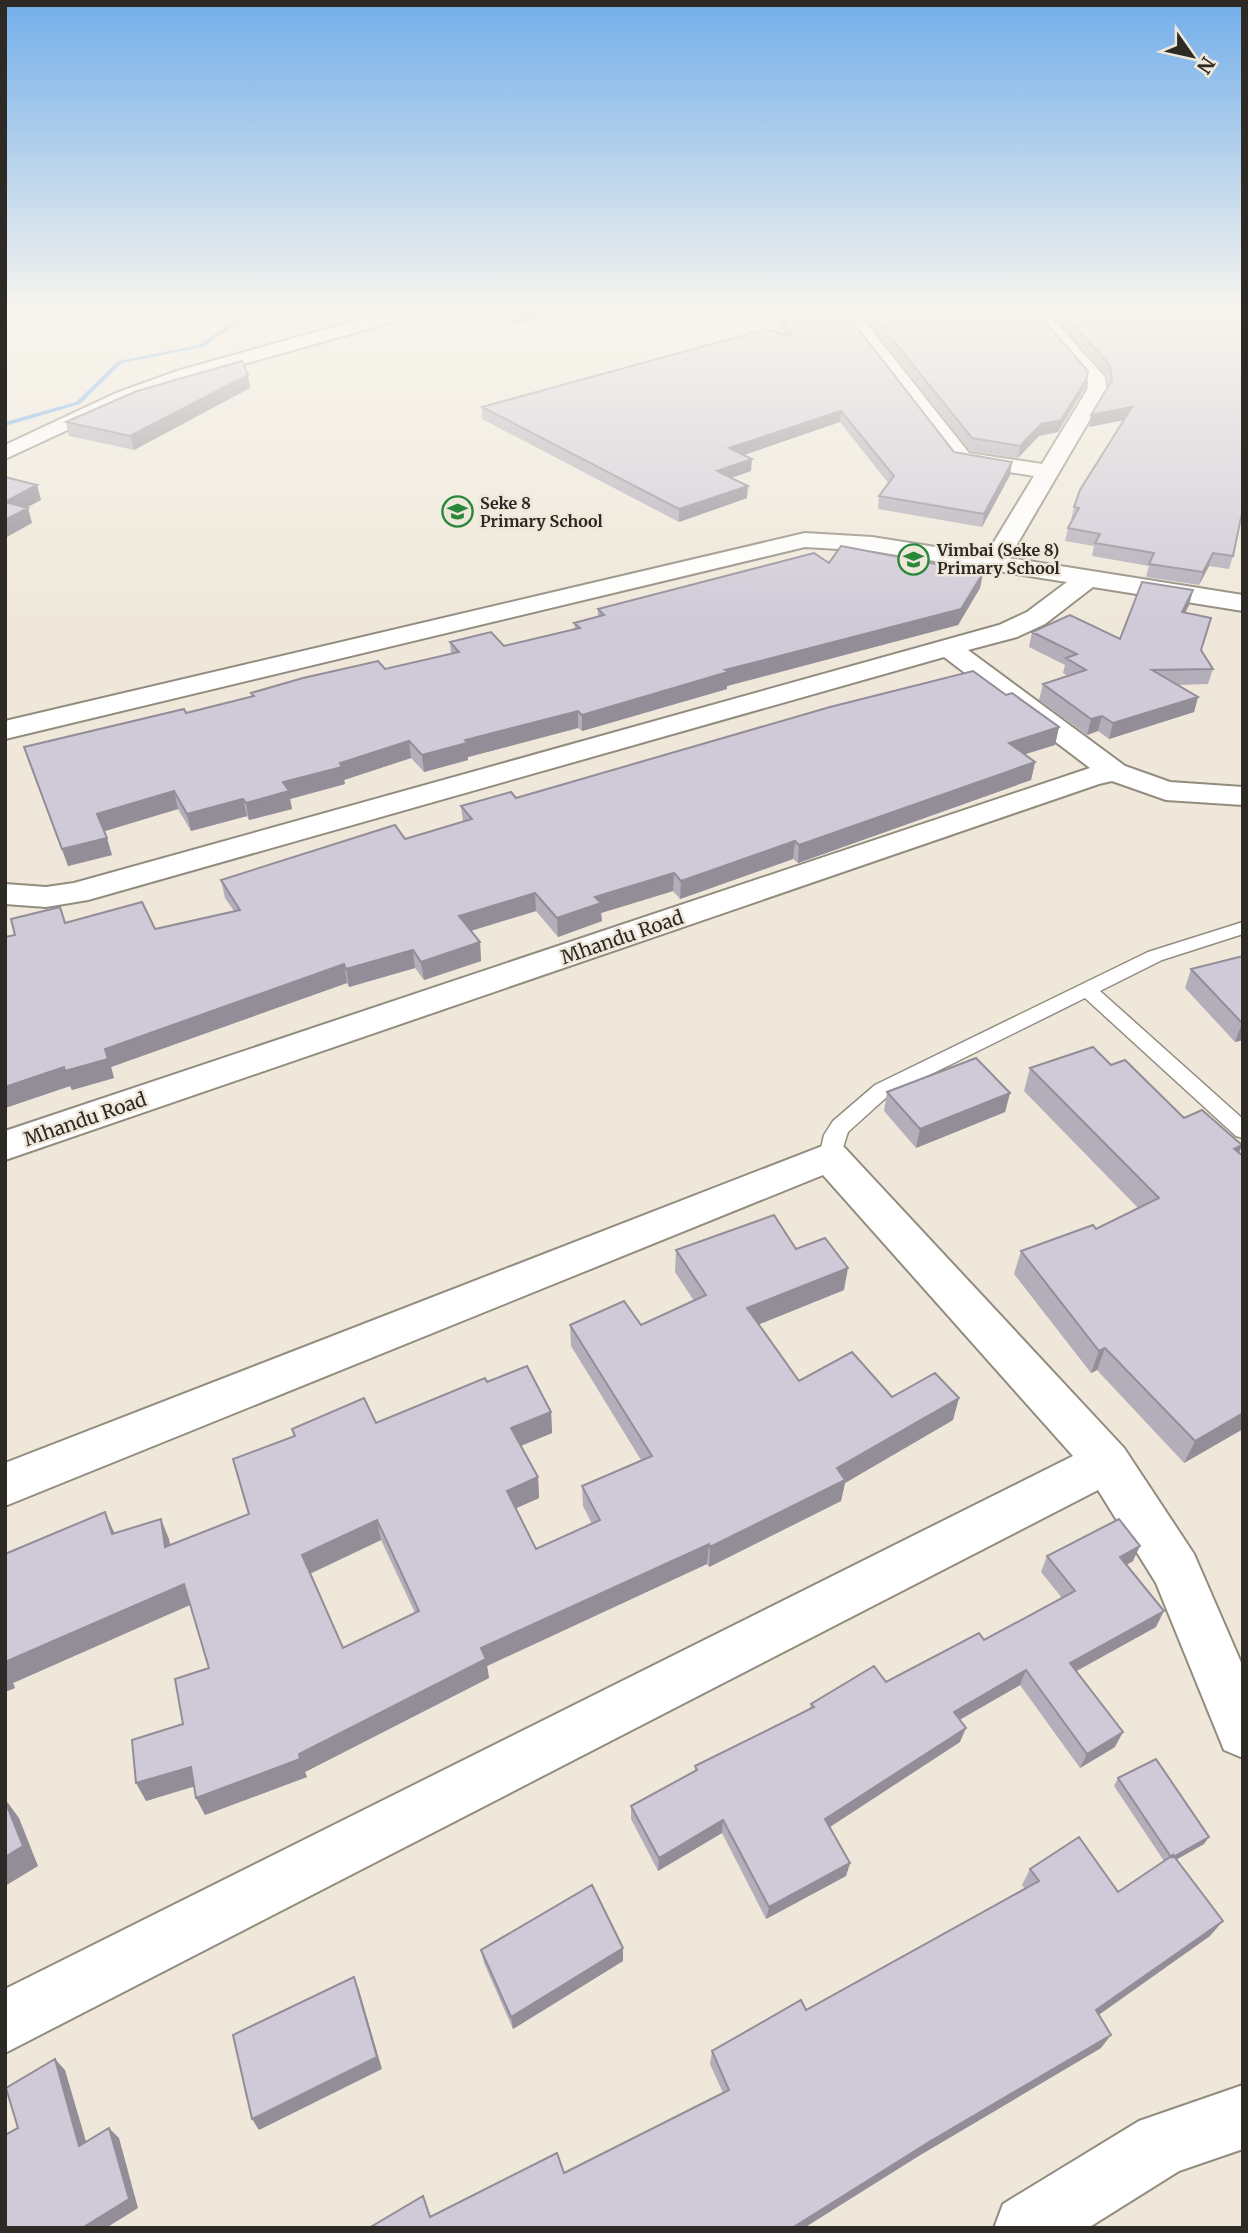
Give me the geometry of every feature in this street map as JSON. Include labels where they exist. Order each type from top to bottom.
[{"type":"street","points":[[5,453],[90,412]]},
{"type":"street","points":[[926,412],[962,458],[1049,472]]},
{"type":"street","points":[[993,564],[1084,412]]},
{"type":"street","points":[[5,730],[805,540],[872,544],[1243,603]]},
{"type":"street","points":[[5,894],[46,897],[76,893],[1008,631],[1036,618],[1087,579]]},
{"type":"street","points":[[948,648],[1114,772],[1166,790],[1243,796]]},
{"type":"street","name":"Mhandu Road","points":[[5,1146],[1114,772]]},
{"type":"street","points":[[5,1485],[830,1157],[1107,1462],[1176,1570],[1243,1731]]},
{"type":"street","points":[[5,2022],[1107,1462]]},
{"type":"street","points":[[1027,2228],[1162,2144],[1243,2117]]},
{"type":"lane","points":[[830,1157],[831,1138],[850,1114],[882,1090],[1155,956],[1243,928]]},
{"type":"lane","points":[[1087,989],[1243,1131]]},
{"type":"building","points":[[88,412],[176,412],[130,436],[66,422]]},
{"type":"building","points":[[492,412],[837,412],[729,448],[752,459],[717,471],[748,486],[679,509]]},
{"type":"building","points":[[842,412],[923,412],[954,452],[1012,462],[984,514],[879,496],[894,476]]},
{"type":"building","points":[[951,412],[1066,412],[1061,420],[1041,424],[1020,446],[972,438]]},
{"type":"building","points":[[1129,412],[1243,412],[1243,508],[1233,556],[1213,553],[1203,572],[1149,564],[1154,553],[1095,543],[1100,534],[1068,528],[1079,508],[1074,507],[1080,490]]},
{"type":"building","points":[[5,477],[37,485],[5,502]]},
{"type":"building","points":[[5,502],[28,508],[5,520]]},
{"type":"building","points":[[841,546],[983,573],[961,609],[725,670],[728,672],[582,715],[578,711],[465,740],[467,743],[422,755],[409,741],[340,763],[342,767],[283,782],[289,791],[246,803],[243,799],[187,814],[174,791],[97,814],[107,838],[62,849],[24,747],[184,709],[186,713],[254,696],[251,693],[303,678],[378,661],[385,669],[459,652],[450,642],[491,632],[504,646],[580,628],[574,623],[604,615],[598,609],[814,553],[829,563]]},
{"type":"building","points":[[1142,582],[1193,590],[1182,612],[1211,618],[1201,650],[1213,669],[1152,670],[1198,697],[1113,723],[1102,716],[1091,719],[1043,684],[1086,670],[1066,658],[1077,654],[1032,632],[1070,615],[1120,639]]},
{"type":"building","points":[[973,671],[1006,695],[1012,693],[1059,727],[1009,743],[1035,762],[799,845],[795,841],[681,881],[674,873],[595,897],[601,903],[557,918],[535,893],[459,916],[480,942],[421,962],[413,950],[346,969],[344,964],[105,1049],[108,1059],[65,1071],[64,1067],[5,1087],[5,937],[15,935],[11,919],[60,907],[65,923],[142,902],[155,929],[240,910],[221,880],[395,825],[405,839],[472,819],[461,806],[511,792],[516,798],[830,707]]},
{"type":"building","points":[[1243,956],[1243,1023],[1242,1023],[1191,969]]},
{"type":"building","points":[[1093,1047],[1111,1065],[1125,1060],[1184,1118],[1202,1110],[1242,1145],[1234,1149],[1243,1156],[1243,1413],[1195,1441],[1105,1348],[1099,1351],[1021,1251],[1093,1225],[1096,1229],[1159,1198],[1030,1068]]},
{"type":"building","points":[[976,1058],[1010,1093],[920,1129],[887,1092]]},
{"type":"building","points":[[774,1215],[796,1249],[825,1238],[848,1268],[747,1308],[799,1381],[852,1352],[892,1397],[935,1373],[959,1398],[837,1468],[845,1480],[710,1547],[709,1544],[481,1648],[486,1659],[299,1754],[300,1759],[196,1798],[191,1767],[136,1783],[132,1740],[183,1724],[175,1679],[209,1668],[184,1584],[5,1662],[5,1554],[105,1512],[112,1534],[161,1519],[165,1547],[249,1514],[233,1459],[295,1436],[292,1429],[364,1398],[376,1423],[485,1378],[487,1382],[527,1366],[551,1412],[511,1428],[538,1477],[507,1491],[536,1549],[600,1520],[582,1486],[652,1456],[570,1325],[624,1301],[641,1325],[706,1295],[676,1250]],"holes":[[[377,1520],[419,1611],[343,1648],[302,1555]]]},
{"type":"building","points":[[1119,1519],[1140,1546],[1120,1557],[1164,1611],[1070,1663],[1123,1732],[1087,1754],[1026,1670],[954,1712],[966,1728],[825,1819],[850,1863],[769,1907],[723,1820],[659,1858],[631,1806],[697,1770],[695,1766],[814,1707],[811,1704],[874,1666],[886,1682],[979,1633],[984,1640],[1075,1591],[1047,1556]]},
{"type":"building","points":[[1156,1759],[1209,1837],[1173,1857],[1118,1778]]},
{"type":"building","points":[[5,1801],[23,1846],[5,1857]]},
{"type":"building","points":[[1079,1837],[1118,1892],[1173,1855],[1223,1921],[1096,2010],[1111,2035],[929,2142],[792,2228],[369,2228],[423,2196],[430,2217],[557,2153],[564,2173],[729,2090],[712,2051],[801,2000],[806,2010],[1039,1881],[1030,1869]]},
{"type":"building","points":[[592,1885],[623,1948],[511,2017],[481,1950]]},
{"type":"building","points":[[354,1977],[377,2057],[252,2119],[233,2035]]},
{"type":"building","points":[[55,2059],[79,2146],[109,2128],[129,2199],[82,2228],[5,2228],[5,2135],[18,2128],[6,2088]]},
{"type":"waterway","points":[[5,424],[46,412]]},
{"type":"place","name":"Seke 8 Primary School","points":[[457,512]]},
{"type":"place","name":"Vimbai (Seke 8) Primary School","points":[[914,559]]}]
